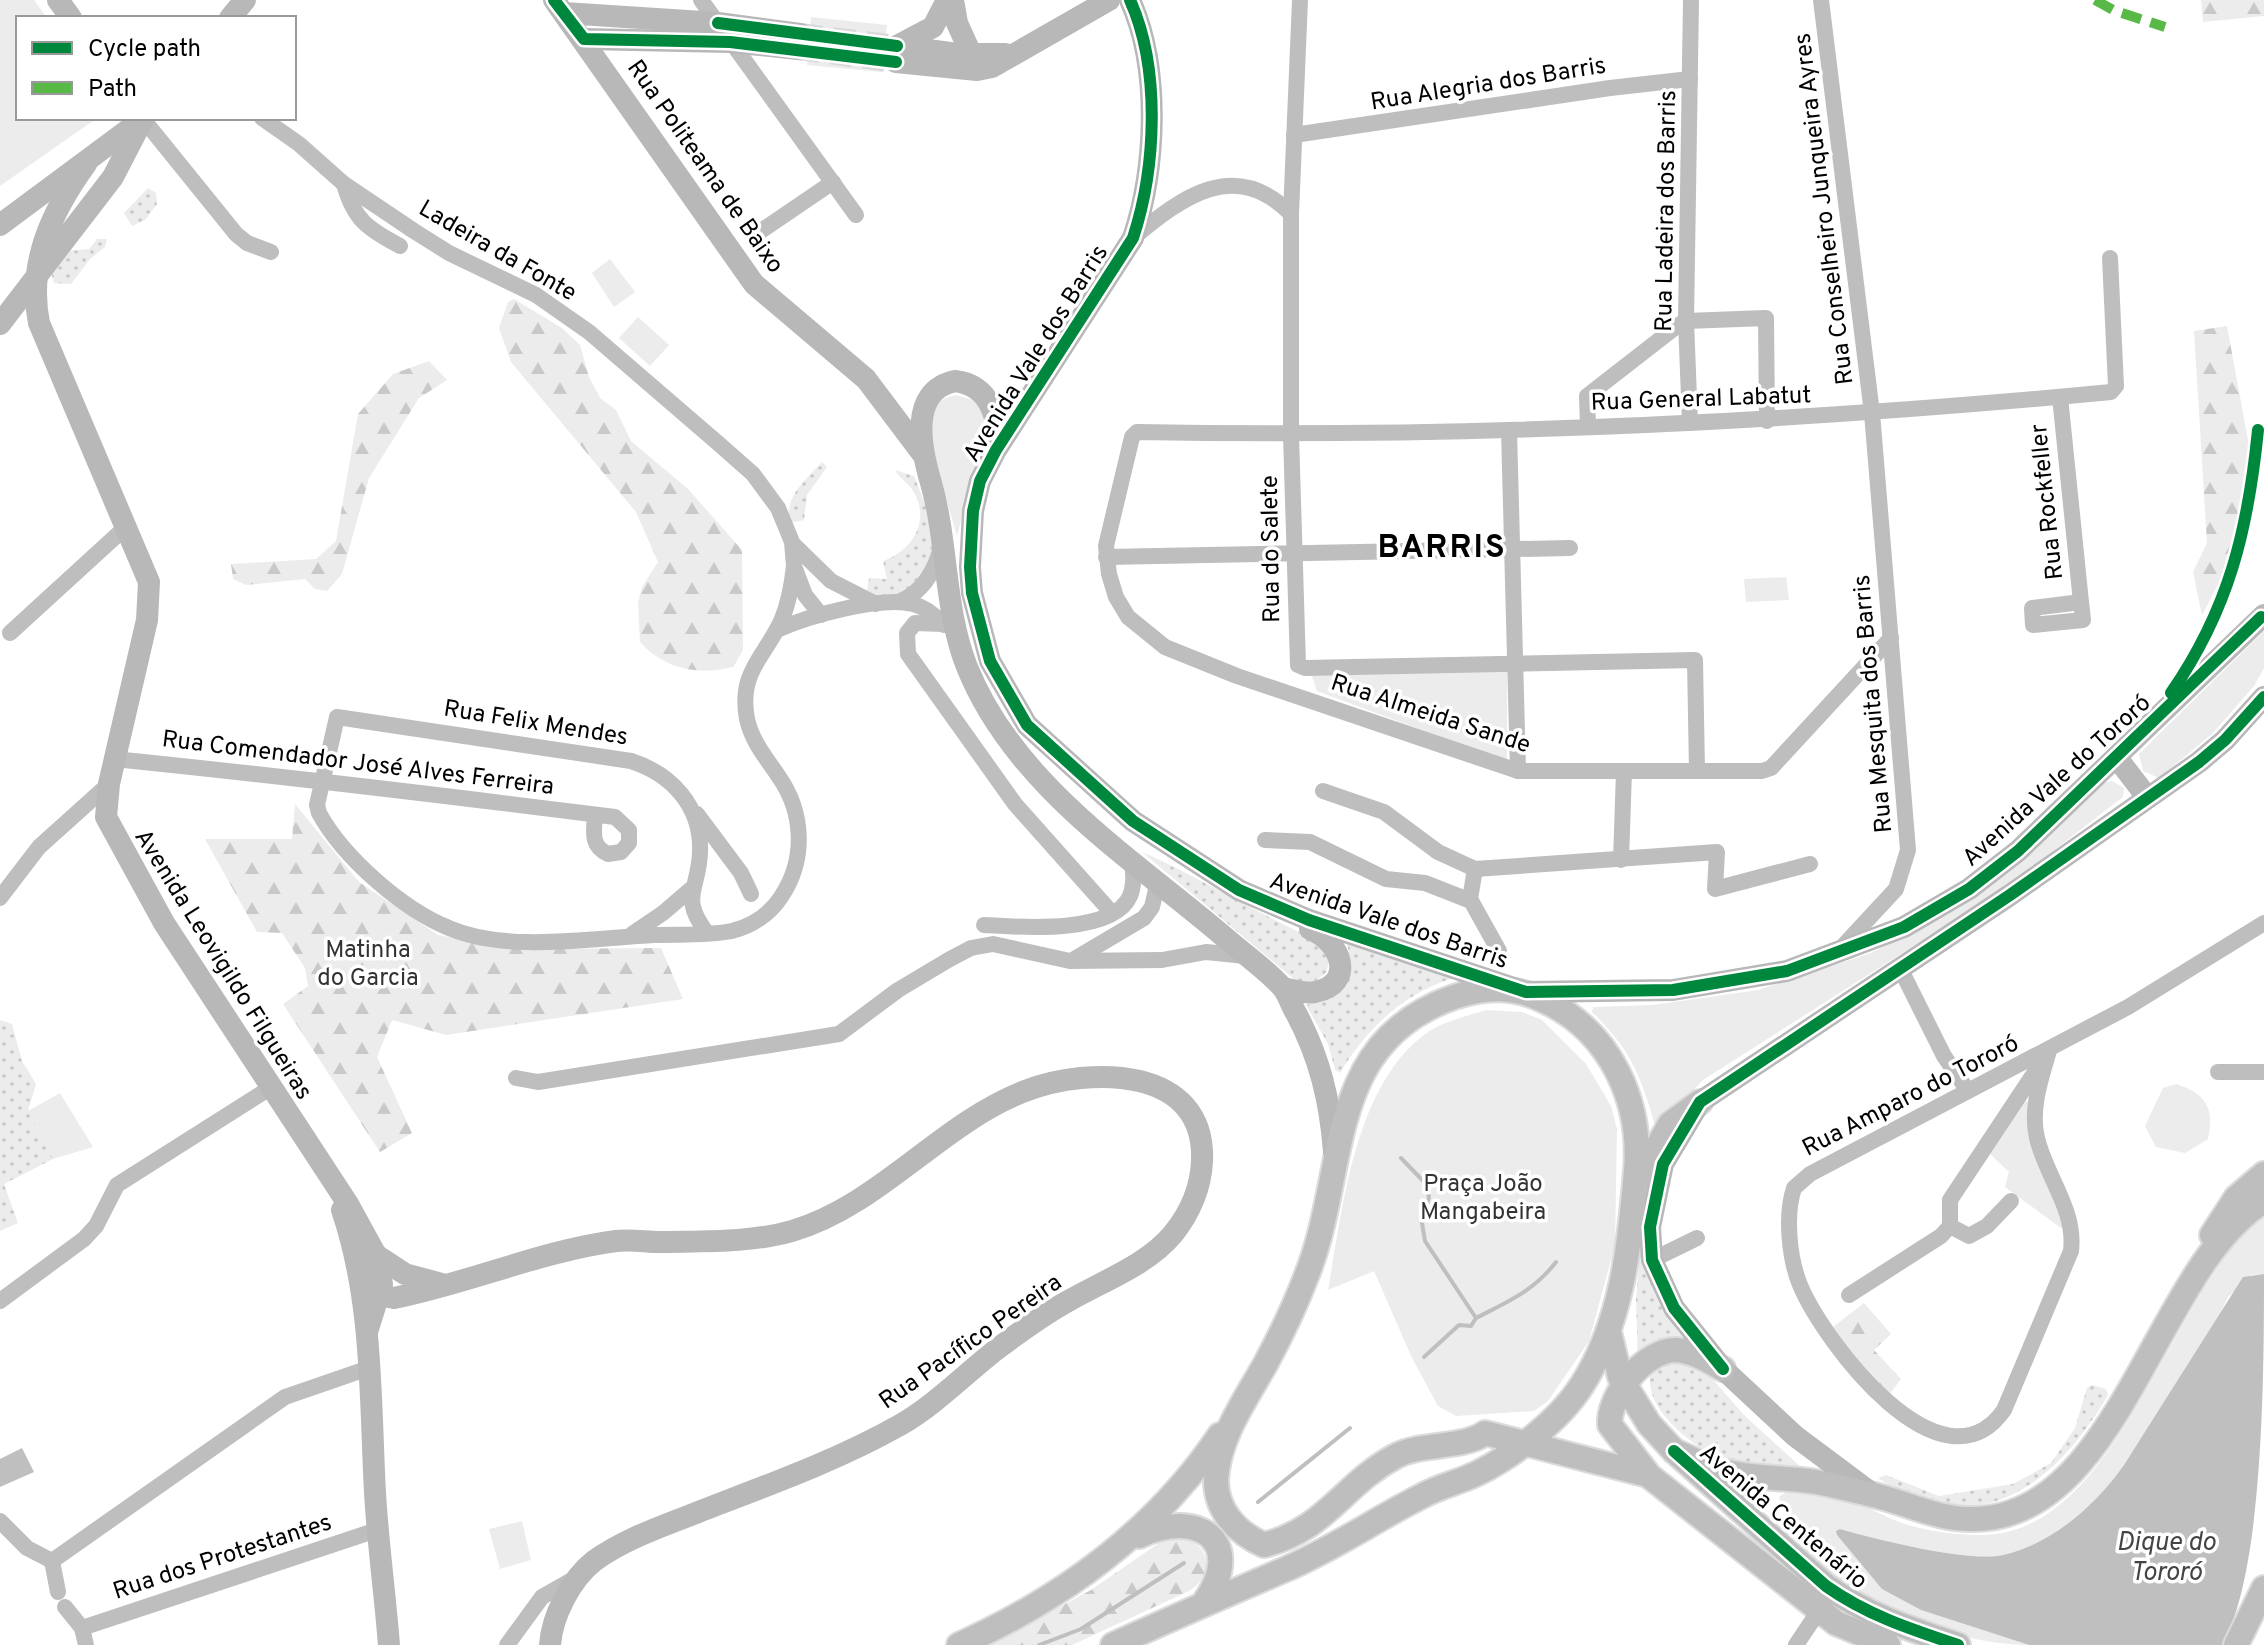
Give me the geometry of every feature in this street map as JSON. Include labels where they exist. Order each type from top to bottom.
[{"type":"main road","points":[[1113,1645],[1288,1569],[1426,1493],[1479,1473],[1524,1442],[1578,1392],[1609,1332],[1619,1296],[1635,1188],[1637,1124],[1620,1074],[1591,1035],[1574,1019],[1526,992],[1495,988],[1471,991],[1422,1010],[1399,1027],[1381,1046],[1354,1086],[1322,1234],[1308,1274],[1264,1366],[1238,1410],[1194,1471],[1127,1541]]},
{"type":"main road","points":[[1635,1188],[1670,1124],[1700,1102]]},
{"type":"main road","points":[[2193,1283],[2202,1255],[2227,1210],[2264,1174]]},
{"type":"main road","points":[[1674,1451],[1720,1471],[1818,1482],[1874,1495],[1939,1517],[1978,1519],[2013,1511],[2057,1485],[2095,1447],[2193,1283],[2229,1233],[2264,1201]]},
{"type":"main road","name":"Avenida Centenário","points":[[1609,1332],[1625,1387],[1649,1424],[1674,1451],[1849,1603],[1880,1618],[1958,1645]]},
{"type":"main road","points":[[1648,1475],[1610,1425],[1612,1403],[1636,1372],[1660,1354],[1676,1350],[1699,1355],[1723,1369]]},
{"type":"main road","points":[[1238,1410],[1218,1463],[1216,1484],[1219,1502],[1227,1518],[1264,1545],[1285,1540],[1323,1518],[1365,1476],[1399,1455],[1437,1444],[1473,1442],[1485,1433],[1524,1442]]},
{"type":"main road","name":"Avenida Centenário","points":[[1524,1442],[1648,1475],[1836,1623],[1888,1645]]},
{"type":"main road","points":[[959,1645],[1020,1614],[1127,1541],[1150,1531],[1182,1524],[1207,1535],[1220,1553],[1221,1575],[1204,1603]]},
{"type":"main road","points":[[2236,1645],[2264,1588]]},
{"type":"main road","points":[[1820,1609],[1841,1612],[1924,1645]]},
{"type":"street","points":[[232,16],[245,0]]},
{"type":"street","points":[[701,0],[856,215]]},
{"type":"street","points":[[950,0],[933,27],[897,54],[976,62],[1023,47],[1109,0]]},
{"type":"street","points":[[950,0],[957,23],[976,62]]},
{"type":"street","name":"Avenida Vale dos Barris","points":[[1130,0],[1142,33],[1151,124],[1149,180],[1133,238],[996,450],[980,481],[973,511],[970,567],[979,629],[1007,694],[1027,725],[1133,821],[1239,890],[1309,920],[1526,992]]},
{"type":"street","points":[[1291,214],[1300,0]]},
{"type":"street","name":"Rua Ladeira dos Barris","points":[[1690,423],[1686,321],[1691,0]]},
{"type":"street","name":"Rua Conselheiro Junqueira Ayres","points":[[1821,0],[1872,413]]},
{"type":"street","points":[[559,7],[799,42]]},
{"type":"street","name":"Rua Politeama de Baixo","points":[[559,7],[754,284],[866,379],[902,423],[923,456]]},
{"type":"street","points":[[584,39],[724,32]]},
{"type":"street","name":"Rua Alegria dos Barris","points":[[1294,135],[1690,79]]},
{"type":"street","points":[[0,225],[86,164],[141,120]]},
{"type":"street","points":[[1,323],[113,177],[142,120]]},
{"type":"street","points":[[145,120],[236,234],[247,243],[271,252]]},
{"type":"street","name":"Ladeira da Fonte","points":[[265,120],[299,144],[344,184],[449,253],[536,295],[593,330],[753,474],[778,508],[792,542],[794,566],[805,595],[821,615]]},
{"type":"street","points":[[36,275],[55,211],[86,164]]},
{"type":"street","points":[[761,231],[833,182]]},
{"type":"street","points":[[344,184],[351,209],[373,232],[400,246]]},
{"type":"street","points":[[1133,238],[1172,206],[1212,187],[1257,190],[1279,202],[1291,214]]},
{"type":"street","name":"Rua do Salete","points":[[1291,214],[1291,435],[1297,662],[1305,668],[1515,664]]},
{"type":"street","name":"Rua General Labatut","points":[[1106,557],[1134,433],[1291,435],[1767,421],[2111,392],[2116,386],[2110,258]]},
{"type":"street","name":"Avenida Leovigildo Filgueiras","points":[[36,275],[39,323],[149,582],[147,620],[114,759],[106,817],[111,832],[164,923],[348,1204],[376,1255],[382,1284],[371,1295]]},
{"type":"street","points":[[1,323],[22,315],[39,323]]},
{"type":"street","points":[[1588,426],[1587,396],[1686,321],[1766,318],[1767,421]]},
{"type":"street","points":[[923,456],[921,428],[928,398],[944,383],[955,381],[967,382],[979,390],[995,413],[999,425],[996,450]]},
{"type":"street","name":"Rua Rockfeller","points":[[2060,397],[2081,602]]},
{"type":"street","name":"Rua Mesquita dos Barris","points":[[1824,959],[1854,938],[1876,914],[1904,871],[1908,850],[1872,413]]},
{"type":"street","points":[[1509,430],[1518,771]]},
{"type":"street","name":"Avenida Vale dos Barris","points":[[923,456],[943,533],[966,663],[992,716],[1018,754],[1064,803],[1283,988],[1309,1037],[1323,1075],[1335,1164]]},
{"type":"street","points":[[10,633],[127,526]]},
{"type":"street","points":[[777,630],[821,615],[910,598],[928,580],[937,562],[943,533]]},
{"type":"street","name":"Ladeira da Fonte","points":[[792,542],[831,581],[878,605]]},
{"type":"street","points":[[1106,557],[1570,548]]},
{"type":"street","name":"Rua Almeida Sande","points":[[1106,557],[1116,597],[1128,617],[1165,647],[1237,676],[1518,771],[1762,771],[1771,768],[1891,638]]},
{"type":"street","points":[[325,781],[317,805],[323,821],[367,872],[413,910],[451,929],[497,938],[566,941],[732,931],[767,913],[781,897],[798,855],[796,811],[789,793],[764,758],[747,720],[751,669],[777,630],[791,590],[794,566]]},
{"type":"street","points":[[899,602],[921,607],[943,624],[966,663]]},
{"type":"street","name":"Avenida Vale do Tororó","points":[[1526,992],[1673,990],[1787,971],[1904,927],[1969,889],[2018,851],[2263,616]]},
{"type":"street","points":[[943,624],[915,623],[907,633],[908,654],[1015,804],[1112,913]]},
{"type":"street","points":[[1515,664],[1695,660],[1697,770]]},
{"type":"street","points":[[1874,1495],[1795,1436],[1723,1369],[1674,1308],[1652,1260],[1650,1227],[1663,1164],[1700,1102],[2147,797],[2225,740],[2264,697]]},
{"type":"street","name":"Rua Felix Mendes","points":[[325,781],[337,717],[631,761],[662,774],[691,807],[700,852],[691,889],[693,912],[707,933]]},
{"type":"street","points":[[2117,758],[2147,797]]},
{"type":"street","name":"Rua Comendador José Alves Ferreira","points":[[114,759],[325,781],[595,815]]},
{"type":"street","points":[[1621,860],[1624,771]]},
{"type":"street","points":[[0,898],[39,847],[109,784]]},
{"type":"street","points":[[1323,791],[1384,812],[1438,852],[1475,869],[1717,852],[1715,889],[1810,864]]},
{"type":"street","points":[[691,807],[741,873],[751,894]]},
{"type":"street","points":[[1265,840],[1310,842],[1386,879],[1425,883],[1471,901]]},
{"type":"street","points":[[984,925],[1046,928],[1100,919],[1129,899],[1134,881],[1132,859]]},
{"type":"street","points":[[1475,869],[1469,889],[1471,901],[1499,951]]},
{"type":"street","points":[[1070,961],[1144,918],[1152,907],[1158,881]]},
{"type":"street","points":[[626,937],[656,918],[691,889]]},
{"type":"street","points":[[1239,890],[1275,914],[1324,935],[1338,953],[1338,974],[1325,988],[1314,992],[1283,988]]},
{"type":"street","name":"Rua Amparo do Tororó","points":[[2049,1051],[2038,1089],[2036,1135],[2072,1227],[2071,1251],[2004,1410],[1983,1432],[1957,1438],[1938,1433],[1890,1404],[1868,1384],[1838,1347],[1799,1284],[1792,1251],[1790,1214],[1791,1196],[1800,1180],[2049,1051],[2264,923]]},
{"type":"street","points":[[516,1078],[538,1082],[839,1034],[898,990],[950,959],[993,944],[1070,961],[1145,961],[1206,952],[1246,956]]},
{"type":"street","points":[[1900,968],[1944,1056],[1968,1091]]},
{"type":"street","points":[[1849,1295],[1941,1236],[1950,1226],[1950,1200],[2049,1051]]},
{"type":"street","points":[[2218,1072],[2264,1072]]},
{"type":"street","name":"Rua Pacífico Pereira","points":[[371,1295],[394,1298],[620,1240],[761,1237],[791,1231],[844,1207],[971,1116],[1027,1090],[1067,1080],[1123,1077],[1148,1083],[1180,1101],[1200,1130],[1202,1172],[1196,1194],[1172,1235],[1139,1263],[1026,1327],[899,1426],[746,1494],[646,1533],[595,1561],[579,1576],[556,1618],[550,1645]]},
{"type":"street","points":[[0,1301],[84,1239],[96,1226],[108,1195],[130,1174],[270,1088]]},
{"type":"street","name":"Avenida Leovigildo Filgueiras","points":[[324,1171],[371,1295],[367,1332],[377,1530],[389,1645]]},
{"type":"street","points":[[1950,1226],[1969,1236],[1987,1226],[2011,1201]]},
{"type":"street","points":[[1652,1260],[1697,1238]]},
{"type":"street","name":"Rua Pacífico Pereira","points":[[376,1255],[405,1274],[447,1285]]},
{"type":"street","points":[[52,1561],[285,1397],[369,1368]]},
{"type":"street","points":[[0,1521],[27,1548],[52,1561],[62,1600],[84,1636]]},
{"type":"street","name":"Rua dos Protestantes","points":[[84,1636],[377,1530]]},
{"type":"street","points":[[507,1645],[542,1597],[579,1576]]},
{"type":"street","points":[[1796,1645],[1820,1609]]},
{"type":"green space","points":[[0,0],[34,0],[46,16],[16,16],[16,120],[94,120],[0,186]]},
{"type":"green space","points":[[2201,0],[2264,0],[2264,16],[2203,22]]},
{"type":"green space","points":[[811,17],[887,25],[882,72],[807,65]]},
{"type":"green space","points":[[148,188],[156,193],[157,204],[145,220],[132,226],[124,213]]},
{"type":"green space","points":[[97,239],[107,239],[105,247],[90,259],[71,284],[54,283],[51,273],[65,251],[89,249]]},
{"type":"green space","points":[[610,259],[635,292],[614,307],[592,273]]},
{"type":"green space","points":[[514,299],[562,328],[580,345],[589,377],[600,398],[616,410],[631,441],[688,489],[742,550],[743,650],[733,667],[708,671],[683,668],[660,659],[640,642],[638,603],[642,587],[658,562],[636,512],[511,362],[499,328],[508,302]]},
{"type":"green space","points":[[638,317],[669,345],[650,366],[619,338]]},
{"type":"green space","points":[[2227,326],[2252,462],[2223,575],[2202,615],[2193,572],[2207,543],[2194,331]]},
{"type":"green space","points":[[429,361],[447,380],[419,398],[369,478],[342,574],[327,591],[315,589],[305,579],[246,585],[233,579],[231,564],[316,559],[336,541],[358,414],[393,374]]},
{"type":"green space","points":[[956,395],[976,401],[987,422],[957,536],[935,455],[930,424],[936,406]]},
{"type":"green space","points":[[822,462],[827,467],[807,495],[804,520],[790,523],[793,497]]},
{"type":"green space","points":[[895,470],[914,476],[933,528],[932,561],[905,596],[866,599],[869,578],[887,579],[883,561],[909,543],[919,525],[919,505],[915,494]]},
{"type":"green space","points":[[1786,577],[1789,600],[1746,602],[1744,579]]},
{"type":"green space","points":[[2264,631],[2264,668],[2254,686],[2212,734],[2159,778],[2143,771],[2139,754]]},
{"type":"green space","points":[[1507,665],[1507,762],[1317,691],[1311,673]]},
{"type":"green space","points":[[2112,781],[2124,788],[2123,797],[2036,864],[1951,922],[1703,1080],[1659,1127],[1655,1125],[1632,1064],[1616,1039],[1592,1012],[1593,1007],[1653,1005],[1758,990],[1871,953],[1945,914],[2104,783]]},
{"type":"green space","name":"Matinha do Garcia","points":[[295,804],[359,882],[438,935],[518,949],[661,948],[683,999],[446,1035],[392,1020],[377,1057],[412,1133],[380,1152],[283,1004],[308,986],[305,968],[282,933],[257,932],[205,839],[292,839]]},
{"type":"green space","points":[[1142,852],[1321,942],[1329,961],[1326,973],[1312,983],[1295,980]]},
{"type":"green space","points":[[1347,939],[1453,978],[1402,1003],[1374,1027],[1340,1073],[1335,1070],[1328,1044],[1306,1005],[1335,995],[1350,966]]},
{"type":"green space","name":"Praça João Mangabeira","points":[[1486,1010],[1522,1012],[1542,1020],[1586,1064],[1611,1106],[1617,1129],[1615,1245],[1589,1341],[1548,1401],[1534,1411],[1456,1416],[1438,1406],[1412,1358],[1374,1271],[1328,1290],[1356,1150],[1383,1083],[1403,1055],[1428,1032]]},
{"type":"green space","points":[[0,1020],[12,1024],[22,1061],[36,1084],[28,1111],[53,1159],[4,1184],[18,1223],[0,1231]]},
{"type":"green space","points":[[2176,1084],[2201,1097],[2209,1110],[2208,1139],[2185,1153],[2156,1147],[2145,1126],[2163,1088]]},
{"type":"green space","points":[[60,1093],[93,1147],[53,1159],[28,1111]]},
{"type":"green space","points":[[2025,1100],[2031,1104],[2065,1223],[2061,1228],[2005,1187],[2009,1172],[1990,1154]]},
{"type":"green space","points":[[2264,1215],[2264,1274],[2251,1275],[2228,1297],[2215,1324],[2124,1465],[2100,1494],[2071,1521],[2021,1550],[1988,1557],[1922,1549],[1840,1529],[1837,1535],[1883,1589],[1921,1610],[2029,1645],[2002,1643],[1945,1631],[1888,1608],[1837,1577],[1815,1560],[1798,1539],[1779,1497],[1786,1492],[1852,1502],[1921,1528],[1980,1535],[2028,1525],[2070,1496],[2106,1454],[2230,1251]]},
{"type":"green space","points":[[1640,1252],[1661,1303],[1685,1339],[1659,1340],[1638,1359],[1636,1299]]},
{"type":"green space","points":[[1864,1303],[1891,1334],[1874,1350],[1901,1379],[1889,1395],[1859,1365],[1833,1327]]},
{"type":"green space","points":[[1674,1358],[1701,1366],[1744,1415],[1803,1469],[1760,1470],[1731,1464],[1681,1433],[1667,1419],[1650,1388],[1651,1372]]},
{"type":"green space","points":[[2092,1385],[2106,1389],[2108,1395],[2074,1444],[2030,1484],[2005,1498],[1977,1506],[1948,1507],[1911,1497],[1878,1478],[1886,1475],[1939,1496],[2013,1484],[2051,1463],[2075,1428],[2087,1388]]},
{"type":"green space","points":[[522,1521],[531,1560],[500,1569],[489,1529]]},
{"type":"green space","points":[[1174,1537],[1189,1538],[1206,1558],[1202,1579],[1189,1591],[1072,1645],[989,1645],[1091,1590],[1162,1541]]},
{"type":"water","name":"Dique do Tororó","points":[[2264,1274],[2262,1414],[2254,1521],[2236,1612],[2222,1645],[2029,1645],[1921,1610],[1882,1589],[1837,1535],[1836,1531],[1840,1529],[1922,1549],[1988,1557],[2021,1550],[2039,1542],[2071,1521],[2113,1480],[2243,1277]]},
{"type":"water","points":[[22,1448],[34,1472],[0,1487],[0,1459]]},
{"type":"waterway","points":[[1401,1158],[1426,1184],[1429,1197],[1422,1223],[1425,1241],[1476,1318],[1529,1288],[1556,1262]]},
{"type":"waterway","points":[[1424,1357],[1459,1325],[1471,1326],[1476,1318]]},
{"type":"waterway","points":[[1258,1502],[1350,1428]]},
{"type":"waterway","points":[[1039,1645],[1081,1629],[1184,1563]]},
{"type":"tunnel","points":[[800,34],[897,46]]},
{"type":"tunnel","points":[[798,49],[896,62]]},
{"type":"marked path","points":[[2095,0],[2113,10],[2165,27]]},
{"type":"cycle path","points":[[554,0],[584,39],[730,42],[896,62]]},
{"type":"cycle path","points":[[1130,0],[1140,27],[1151,87],[1150,150],[1141,211],[1133,238],[996,450],[980,481],[973,511],[972,593],[990,661],[1027,725],[1133,821],[1239,890],[1309,920],[1526,992],[1673,990],[1787,971],[1904,927],[1969,889],[2018,851],[2261,617]]},
{"type":"cycle path","points":[[718,23],[897,46]]},
{"type":"cycle path","points":[[2171,693],[2208,631],[2232,568],[2248,501],[2258,430]]},
{"type":"cycle path","points":[[1723,1369],[1674,1308],[1652,1260],[1650,1227],[1663,1164],[1700,1102],[2010,895],[2199,762],[2225,740],[2264,697]]},
{"type":"cycle path","points":[[1674,1451],[1826,1586],[1873,1613],[1958,1645]]},
{"type":"district","name":"BARRIS","points":[[1442,546]]}]
